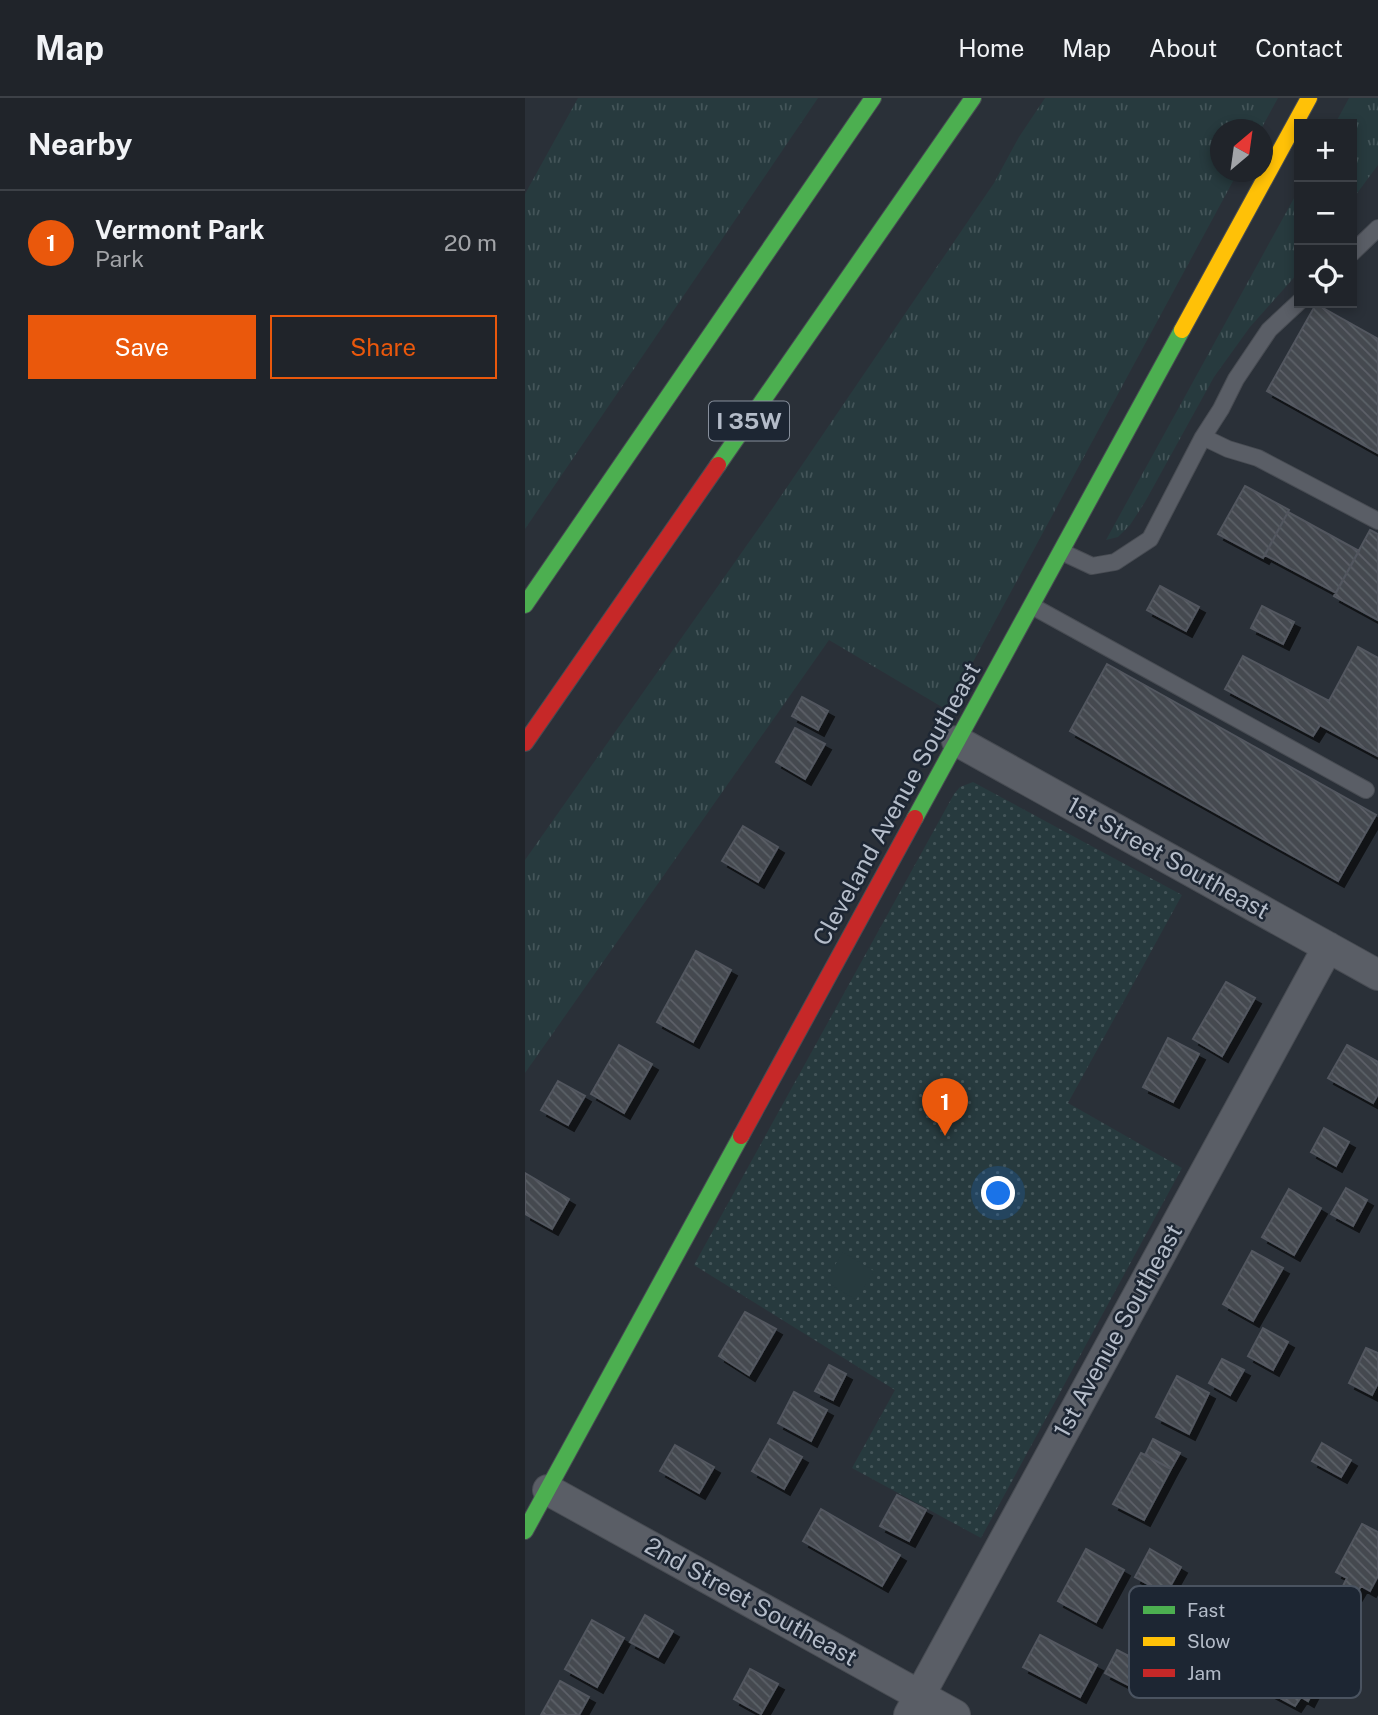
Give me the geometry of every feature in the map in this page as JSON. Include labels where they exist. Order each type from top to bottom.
[{"type":"main road","name":"I 35W","points":[[525,605],[873,98]]},
{"type":"main road","name":"I 35W","points":[[525,743],[973,98]]},
{"type":"main road","name":"Cleveland Avenue Southeast","points":[[525,1531],[1309,98]]},
{"type":"street","name":"1st Street Southeast","points":[[957,741],[1378,975]]},
{"type":"street","name":"1st Avenue Southeast","points":[[914,1705],[1328,947]]},
{"type":"street","name":"2nd Street Southeast","points":[[548,1490],[914,1705],[955,1715]]},
{"type":"lane","points":[[1357,248],[1378,228]]},
{"type":"lane","points":[[1062,552],[1092,566],[1115,562],[1150,539],[1203,437],[1237,379],[1269,330],[1294,307]]},
{"type":"lane","points":[[1203,437],[1228,449],[1258,458],[1378,521]]},
{"type":"lane","points":[[1032,606],[1366,790]]},
{"type":"green space","points":[[578,98],[818,98],[525,529],[525,194]]},
{"type":"green space","points":[[1045,98],[1278,98],[1266,119],[1210,119],[1210,182],[1233,182],[947,710],[829,640],[525,1073],[525,860],[768,515],[994,183],[1019,137]]},
{"type":"green space","points":[[1349,98],[1378,98],[1378,165],[1357,193],[1357,119],[1338,119]]},
{"type":"green space","points":[[1294,198],[1294,278],[1250,327],[1214,377],[1130,525],[1118,537],[1106,540]]},
{"type":"green space","points":[[973,782],[1182,895],[1068,1103],[1182,1168],[981,1538],[852,1468],[895,1390],[694,1265],[954,794],[960,787]]},
{"type":"green space","points":[[843,1252],[874,1271],[856,1300],[825,1281]]},
{"type":"building","points":[[1314,308],[1323,308],[1378,339],[1378,453],[1267,391]]},
{"type":"building","points":[[1245,486],[1289,510],[1263,558],[1218,534]]},
{"type":"building","points":[[1288,512],[1359,551],[1336,593],[1265,555]]},
{"type":"building","points":[[1370,530],[1378,534],[1378,620],[1334,596]]},
{"type":"building","points":[[1160,586],[1199,607],[1186,631],[1147,610]]},
{"type":"building","points":[[1262,606],[1294,622],[1283,644],[1251,628]]},
{"type":"building","points":[[1358,647],[1378,658],[1378,756],[1320,725],[1313,736],[1225,689],[1243,656],[1329,701]]},
{"type":"building","points":[[1107,664],[1376,815],[1338,881],[1070,731]]},
{"type":"building","points":[[802,697],[828,711],[818,730],[792,716]]},
{"type":"building","points":[[795,728],[825,744],[805,779],[776,762]]},
{"type":"building","points":[[743,826],[778,847],[758,882],[722,861]]},
{"type":"building","points":[[696,951],[731,970],[693,1042],[657,1022]]},
{"type":"building","points":[[1226,982],[1255,998],[1222,1056],[1193,1039]]},
{"type":"building","points":[[1168,1038],[1199,1054],[1173,1102],[1143,1087]]},
{"type":"building","points":[[619,1045],[652,1064],[624,1113],[591,1094]]},
{"type":"building","points":[[1347,1045],[1378,1062],[1378,1094],[1373,1103],[1328,1078]]},
{"type":"building","points":[[558,1081],[585,1096],[568,1125],[541,1110]]},
{"type":"building","points":[[1324,1128],[1349,1142],[1336,1166],[1311,1152]]},
{"type":"building","points":[[525,1173],[569,1199],[552,1229],[525,1214]]},
{"type":"building","points":[[1346,1188],[1367,1200],[1353,1226],[1331,1214]]},
{"type":"building","points":[[1289,1189],[1321,1208],[1294,1255],[1262,1237]]},
{"type":"building","points":[[1252,1251],[1283,1268],[1253,1321],[1223,1304]]},
{"type":"building","points":[[745,1312],[776,1329],[749,1375],[719,1356]]},
{"type":"building","points":[[1263,1328],[1288,1342],[1273,1370],[1248,1356]]},
{"type":"building","points":[[1366,1348],[1378,1353],[1378,1383],[1372,1395],[1349,1383]]},
{"type":"building","points":[[1222,1359],[1244,1370],[1230,1395],[1209,1383]]},
{"type":"building","points":[[829,1365],[846,1374],[833,1400],[815,1391]]},
{"type":"building","points":[[1177,1376],[1209,1393],[1189,1434],[1156,1417]]},
{"type":"building","points":[[794,1392],[827,1410],[811,1441],[778,1423]]},
{"type":"building","points":[[770,1439],[802,1457],[784,1489],[752,1471]]},
{"type":"building","points":[[1153,1439],[1180,1453],[1171,1469],[1145,1455]]},
{"type":"building","points":[[1322,1443],[1351,1460],[1341,1477],[1312,1461]]},
{"type":"building","points":[[675,1445],[714,1467],[699,1493],[660,1471]]},
{"type":"building","points":[[1141,1453],[1171,1469],[1144,1520],[1113,1504]]},
{"type":"building","points":[[897,1495],[926,1510],[909,1541],[880,1526]]},
{"type":"building","points":[[821,1509],[900,1555],[882,1586],[803,1541]]},
{"type":"building","points":[[1362,1524],[1378,1532],[1378,1576],[1370,1591],[1361,1586],[1343,1586],[1347,1578],[1336,1572]]},
{"type":"building","points":[[1086,1549],[1124,1570],[1096,1622],[1058,1601]]},
{"type":"building","points":[[1150,1549],[1181,1567],[1170,1586],[1151,1586],[1135,1577]]},
{"type":"building","points":[[645,1615],[673,1631],[658,1657],[630,1642]]},
{"type":"building","points":[[592,1620],[624,1638],[597,1687],[565,1669]]},
{"type":"building","points":[[1040,1635],[1097,1665],[1080,1697],[1023,1667]]},
{"type":"building","points":[[1117,1650],[1129,1656],[1129,1685],[1105,1673]]},
{"type":"building","points":[[750,1669],[778,1684],[761,1714],[734,1699]]},
{"type":"building","points":[[560,1681],[589,1697],[579,1715],[541,1715]]},
{"type":"building","points":[[1280,1698],[1300,1698],[1295,1706]]},
{"type":"traffic: fast","points":[[525,605],[873,98]]},
{"type":"traffic: fast","points":[[718,465],[973,98]]},
{"type":"traffic: fast","points":[[915,818],[1182,330]]},
{"type":"traffic: fast","points":[[525,1531],[741,1136]]},
{"type":"traffic: slow","points":[[1182,330],[1309,98]]},
{"type":"traffic: jam","points":[[525,743],[718,465]]},
{"type":"traffic: jam","points":[[741,1136],[915,818]]},
{"type":"place","name":"Vermont Park","points":[[945,1136]]}]
